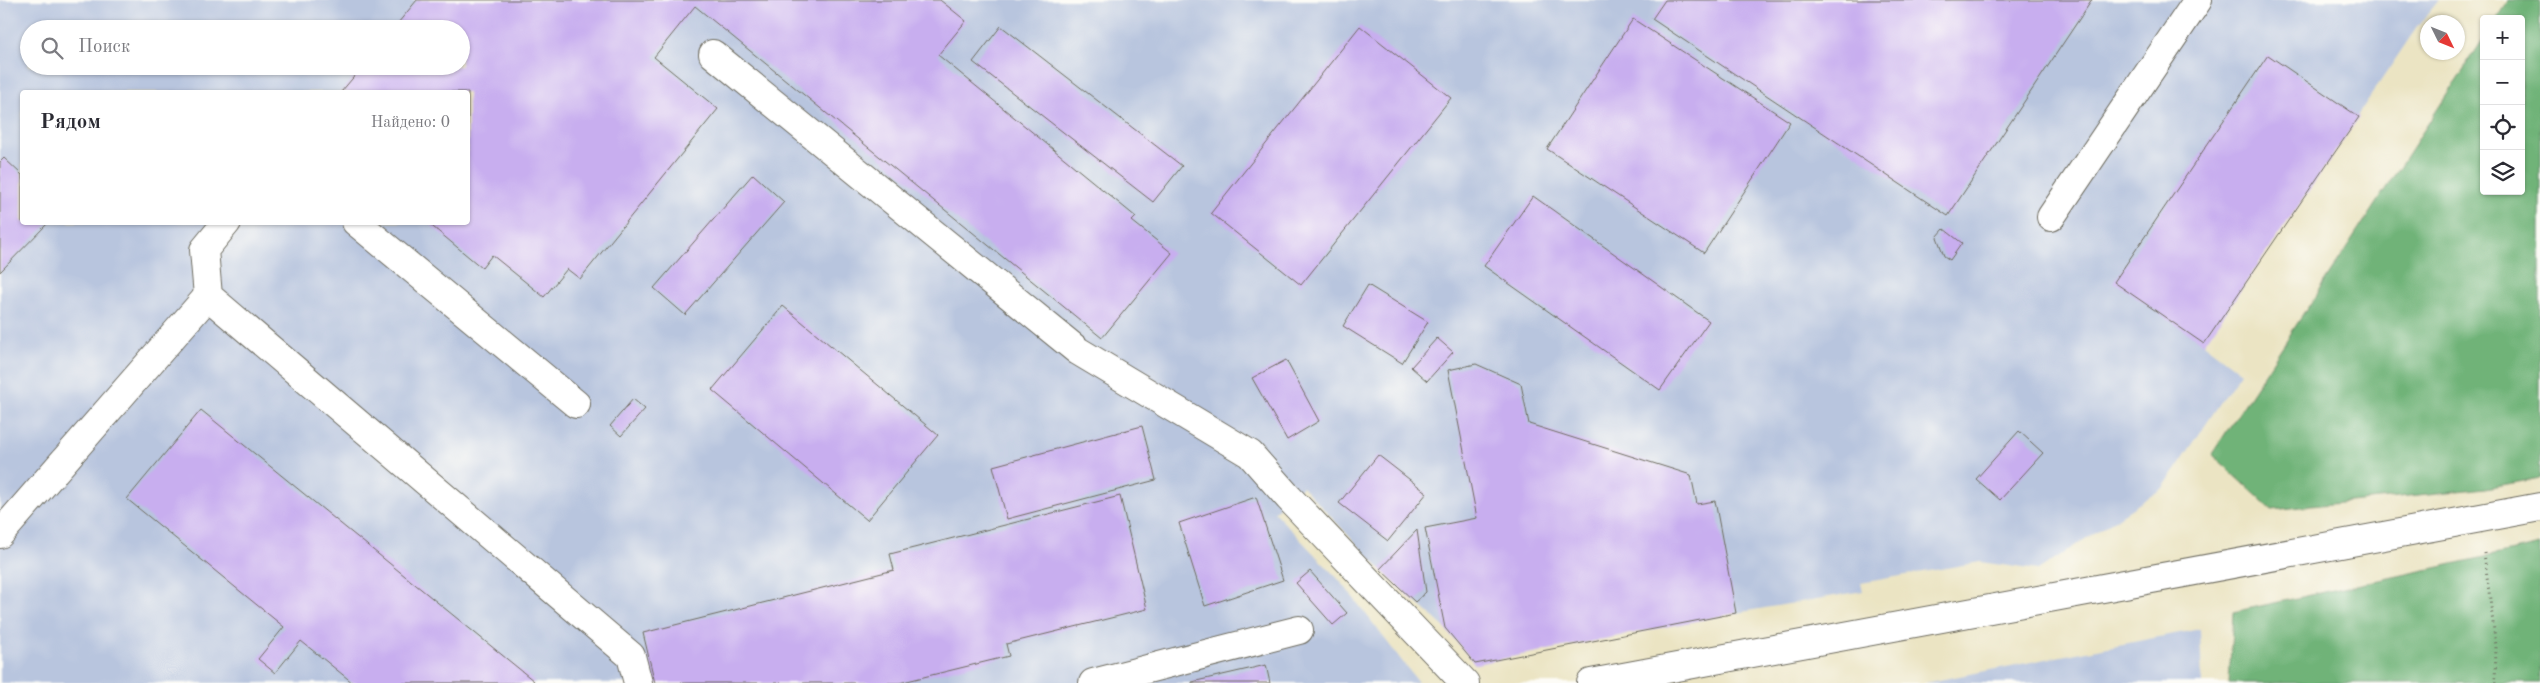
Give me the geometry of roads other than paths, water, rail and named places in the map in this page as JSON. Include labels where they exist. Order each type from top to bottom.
[{"type":"street","points":[[2051,217],[2198,0]]},
{"type":"street","points":[[713,54],[1078,350],[1250,454],[1289,498],[1465,683]]},
{"type":"street","points":[[225,225],[204,250],[208,296],[631,656],[638,683]]},
{"type":"street","points":[[360,225],[576,404]]},
{"type":"street","points":[[0,534],[208,296]]},
{"type":"street","points":[[1591,683],[2540,506]]},
{"type":"street","points":[[1093,683],[1298,630]]}]
